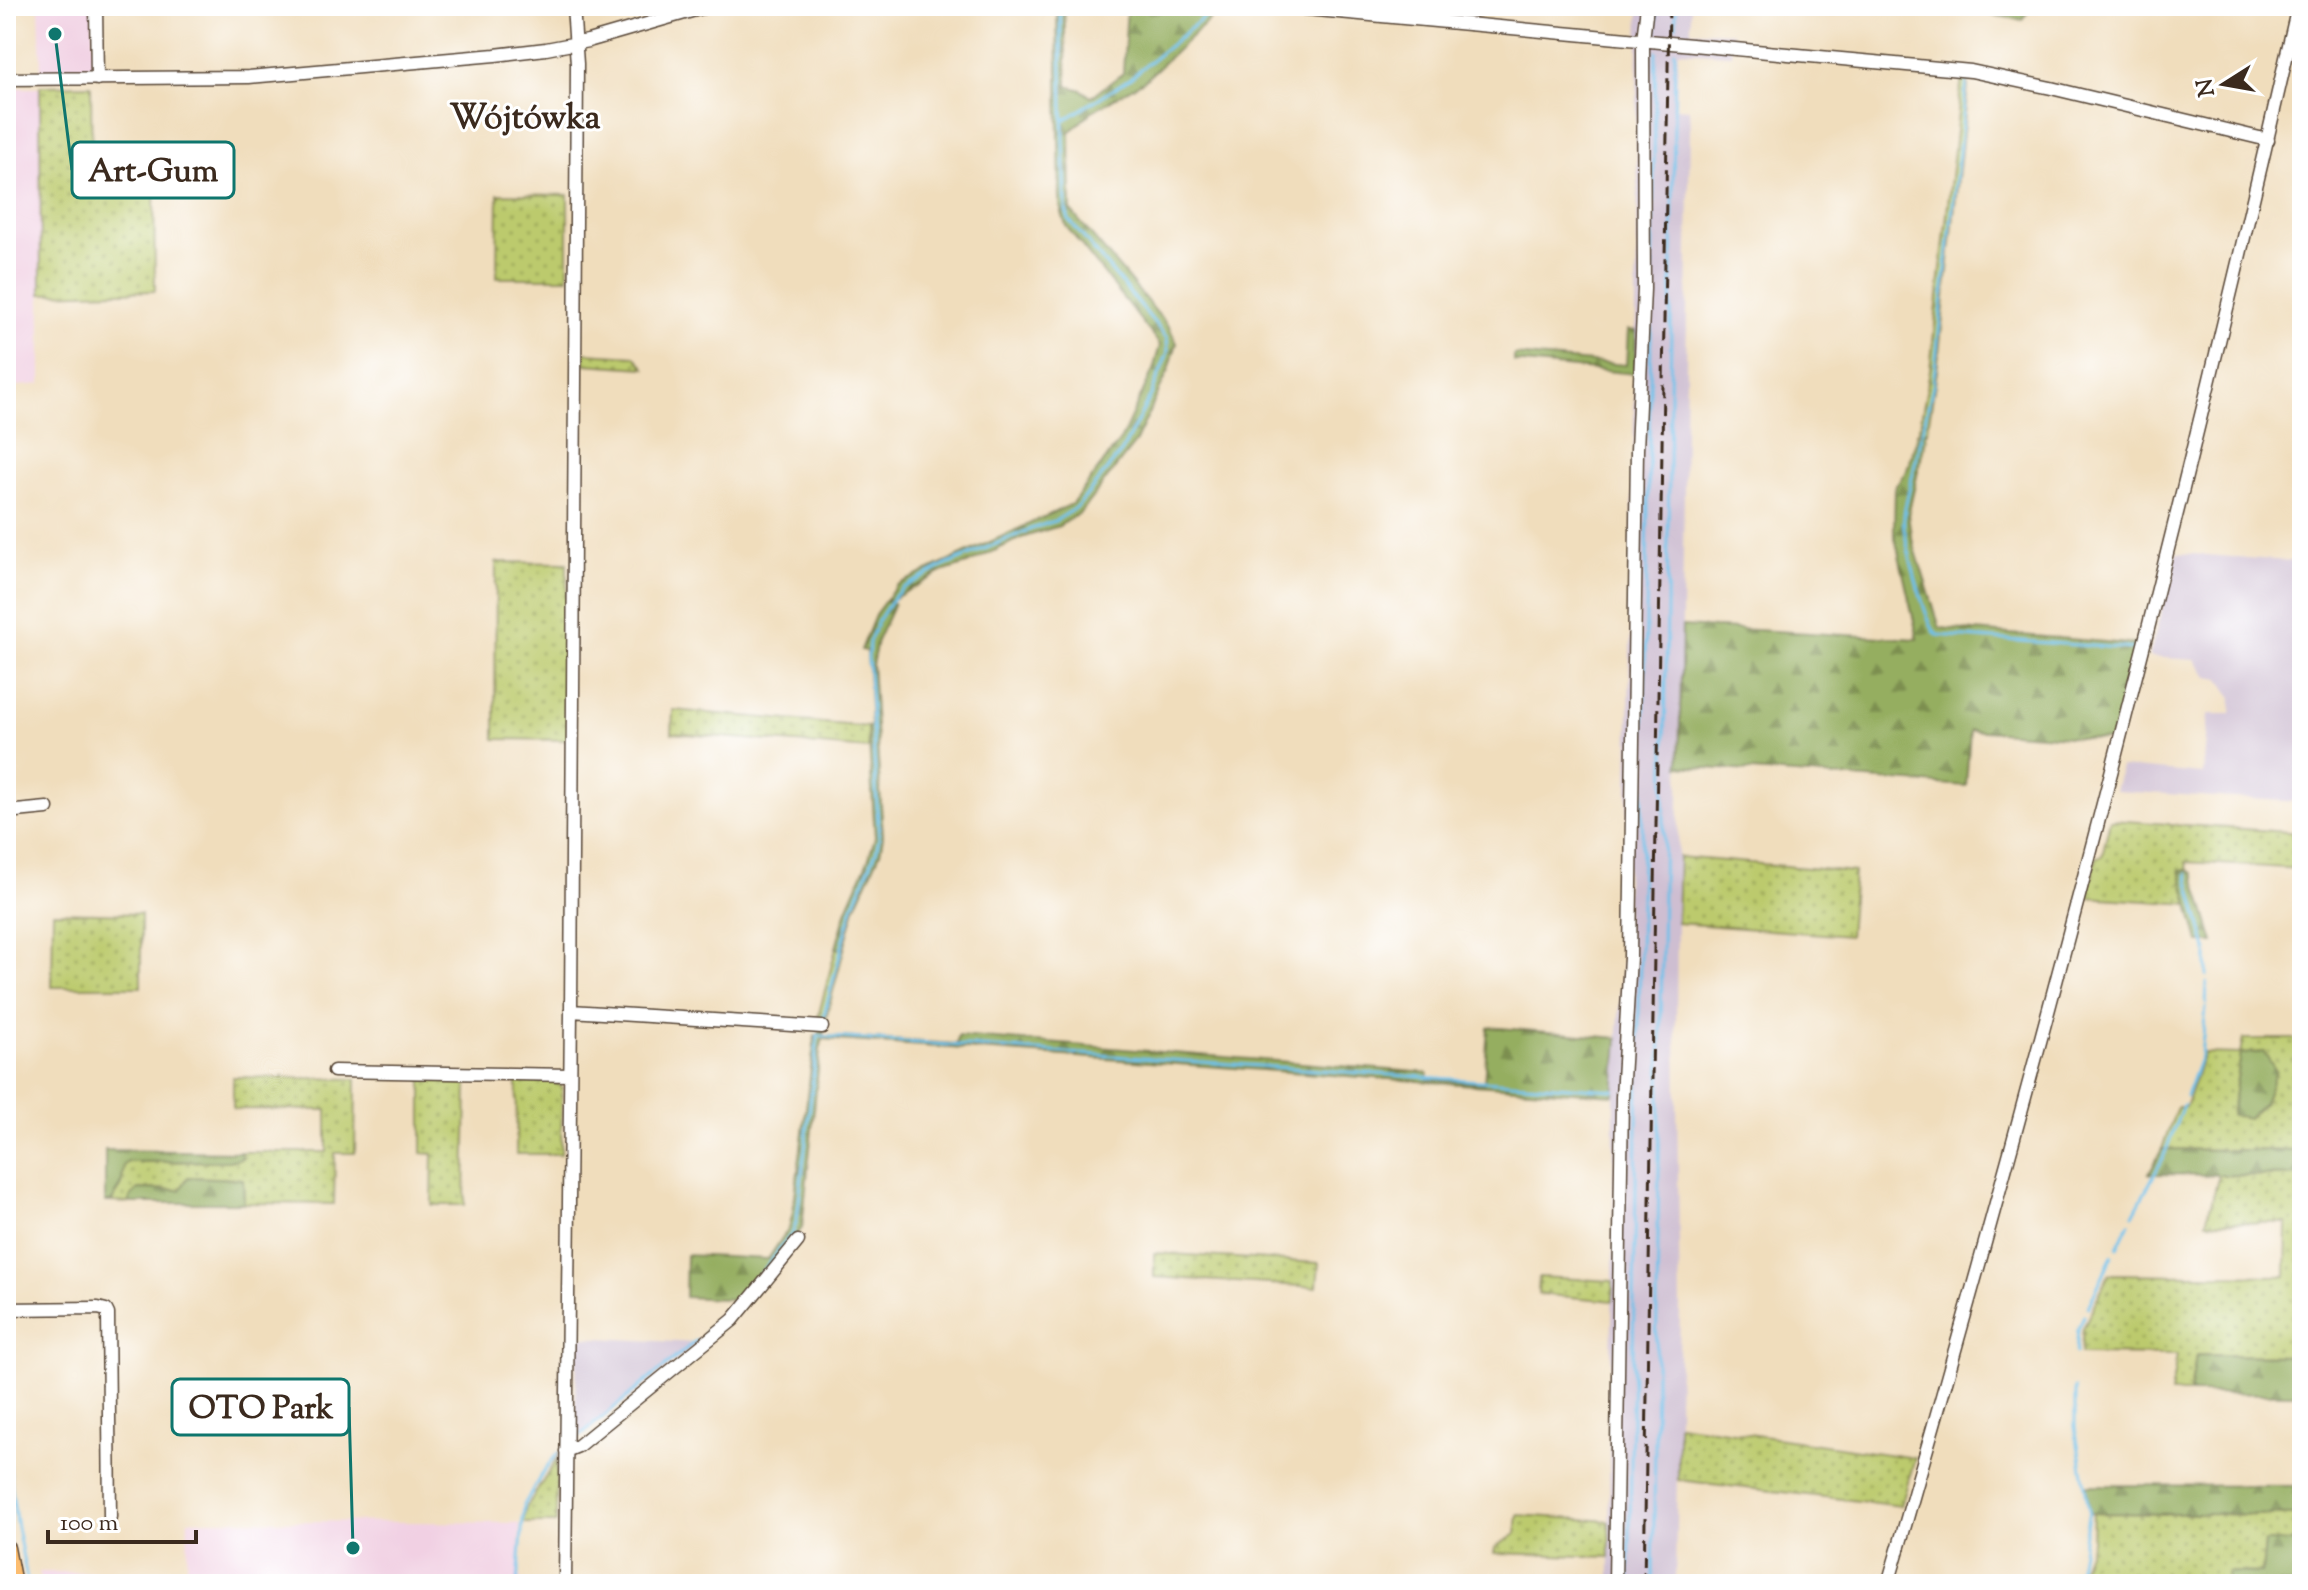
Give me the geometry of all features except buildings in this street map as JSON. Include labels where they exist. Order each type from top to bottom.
[{"type":"main road","points":[[6,1548],[13,1584]]},
{"type":"street","points":[[96,6],[97,79]]},
{"type":"street","points":[[565,1584],[576,421],[577,64],[573,6]]},
{"type":"street","points":[[6,79],[249,77],[495,55],[575,44],[709,6]]},
{"type":"street","points":[[1274,6],[1971,71],[2268,140]]},
{"type":"street","points":[[1615,1584],[1622,1113],[1630,957],[1637,450],[1644,289],[1643,40],[1647,6]]},
{"type":"street","points":[[1888,1584],[1942,1399],[2124,721],[2268,140],[2298,6]]},
{"type":"street","points":[[6,812],[47,808]]},
{"type":"street","points":[[571,1011],[822,1027]]},
{"type":"street","points":[[334,1071],[570,1075]]},
{"type":"street","points":[[566,1451],[578,1446],[733,1320],[798,1241]]},
{"type":"street","points":[[6,1309],[106,1310],[110,1517]]},
{"type":"shaded area","points":[[39,6],[93,6],[93,72],[41,71]]},
{"type":"shaded area","points":[[1639,6],[1691,6],[1691,31],[1732,32],[1731,54],[1678,51],[1676,108],[1689,109],[1690,129],[1677,923],[1680,1308],[1675,1584],[1610,1584],[1614,1095],[1626,902]]},
{"type":"shaded area","points":[[6,88],[40,88],[41,384],[6,387]]},
{"type":"shaded area","points":[[2177,553],[2302,562],[2302,802],[2115,791],[2121,767],[2203,774],[2208,714],[2231,714],[2232,697],[2220,679],[2208,677],[2195,660],[2149,657]]},
{"type":"shaded area","points":[[577,1337],[698,1343],[575,1442]]},
{"type":"shaded area","points":[[188,1520],[520,1523],[520,1584],[41,1584],[39,1572],[187,1573]]},
{"type":"green space","points":[[1057,6],[1064,6],[1067,86],[1082,90],[1091,97],[1123,73],[1127,6],[1222,8],[1145,80],[1091,112],[1070,132],[1071,211],[1169,327],[1177,343],[1169,370],[1135,443],[1080,513],[1059,526],[1021,538],[967,564],[942,572],[887,602],[894,604],[877,641],[872,665],[883,836],[880,853],[855,908],[844,949],[836,948],[847,909],[875,837],[867,651],[861,650],[876,613],[897,585],[1072,504],[1121,439],[1153,370],[1160,345],[1066,226],[1060,206]]},
{"type":"green space","points":[[1989,6],[2031,6],[2023,20],[1985,14]]},
{"type":"green space","points":[[1962,76],[1969,77],[1937,371],[1927,432],[1919,431],[1930,370]]},
{"type":"green space","points":[[91,85],[92,179],[154,179],[155,291],[41,294],[40,86]]},
{"type":"green space","points":[[498,194],[568,195],[568,278],[497,278]]},
{"type":"green space","points":[[1628,330],[1636,331],[1635,374],[1514,362],[1514,355],[1626,365]]},
{"type":"green space","points":[[585,353],[635,356],[645,368],[585,364]]},
{"type":"green space","points":[[1919,431],[1927,432],[1908,515],[1911,535],[1940,628],[2139,645],[2111,740],[1970,730],[1966,786],[1679,766],[1682,626],[1918,639],[1894,533],[1895,487],[1907,469]]},
{"type":"green space","points":[[496,562],[567,563],[566,682],[570,683],[570,740],[495,739]]},
{"type":"green space","points":[[673,710],[868,727],[868,749],[672,733]]},
{"type":"green space","points":[[2110,820],[2302,833],[2302,869],[2186,862],[2188,870],[2180,870],[2190,904],[2087,897],[2097,857],[2102,856]]},
{"type":"green space","points":[[1679,857],[1854,872],[1849,936],[1677,923]]},
{"type":"green space","points":[[2180,870],[2193,873],[2214,942],[2199,942]]},
{"type":"green space","points":[[53,912],[141,914],[141,987],[52,987]]},
{"type":"green space","points":[[836,948],[844,949],[825,1022],[817,1021]]},
{"type":"green space","points":[[1488,1027],[1618,1038],[1614,1095],[823,1039],[802,1228],[745,1300],[685,1297],[686,1255],[768,1259],[789,1228],[815,1036],[820,1031],[824,1031],[824,1036],[957,1044],[958,1036],[1428,1073],[1428,1079],[1484,1083]]},
{"type":"green space","points":[[2243,1039],[2302,1039],[2302,1151],[2162,1149],[2177,1107],[2185,1107],[2204,1053],[2240,1054]]},
{"type":"green space","points":[[2264,1052],[2276,1071],[2264,1103],[2248,1118],[2231,1115],[2241,1054]]},
{"type":"green space","points":[[233,1077],[356,1079],[355,1153],[335,1153],[334,1204],[244,1203],[243,1179],[188,1177],[180,1190],[138,1189],[129,1203],[111,1202],[121,1186],[124,1165],[128,1162],[228,1161],[242,1158],[241,1152],[327,1152],[327,1110],[233,1109]]},
{"type":"green space","points":[[422,1079],[467,1080],[465,1205],[432,1205],[433,1154],[422,1153]]},
{"type":"green space","points":[[517,1080],[554,1080],[562,1088],[561,1154],[516,1154]]},
{"type":"green space","points":[[2162,1149],[2302,1151],[2302,1176],[2149,1174]]},
{"type":"green space","points":[[105,1150],[241,1152],[242,1158],[228,1161],[128,1162],[124,1165],[121,1187],[111,1202],[105,1202]]},
{"type":"green space","points":[[2219,1175],[2302,1176],[2302,1356],[2196,1355],[2190,1393],[2171,1393],[2177,1355],[2081,1354],[2083,1328],[2109,1274],[2286,1276],[2287,1223],[2206,1222]]},
{"type":"green space","points":[[188,1177],[243,1179],[244,1203],[129,1203],[138,1189],[180,1190]]},
{"type":"green space","points":[[1154,1253],[1319,1263],[1317,1287],[1154,1277]]},
{"type":"green space","points":[[1539,1277],[1613,1281],[1613,1301],[1538,1294]]},
{"type":"green space","points":[[2196,1355],[2302,1356],[2302,1394],[2190,1393]]},
{"type":"green space","points":[[1678,1424],[1915,1458],[1901,1506],[1678,1480]]},
{"type":"green space","points":[[557,1459],[556,1523],[523,1523],[526,1508]]},
{"type":"green space","points":[[2086,1485],[2302,1486],[2302,1515],[2090,1513]]},
{"type":"green space","points":[[2093,1513],[2302,1515],[2302,1542],[2265,1542],[2262,1573],[2228,1572],[2226,1584],[2076,1584],[2092,1541]]},
{"type":"green space","points":[[1518,1515],[1609,1521],[1610,1557],[1494,1553],[1495,1548],[1516,1534]]},
{"type":"green space","points":[[2265,1542],[2302,1542],[2302,1584],[2226,1584],[2228,1572],[2262,1573]]},
{"type":"waterway","points":[[822,1022],[853,906],[879,838],[868,657],[869,642],[878,621],[903,588],[944,566],[1057,520],[1078,506],[1122,451],[1152,393],[1168,352],[1167,338],[1069,220],[1066,210],[1060,6]]},
{"type":"waterway","points":[[1656,6],[1656,32]]},
{"type":"waterway","points":[[1676,6],[1676,26]]},
{"type":"waterway","points":[[2003,13],[2008,6]]},
{"type":"waterway","points":[[1063,121],[1129,79],[1214,9]]},
{"type":"waterway","points":[[1653,1584],[1675,51]]},
{"type":"waterway","points":[[1629,1584],[1656,52]]},
{"type":"waterway","points":[[1967,80],[1933,385],[1904,517],[1922,601],[1937,635],[2135,649]]},
{"type":"waterway","points":[[2187,874],[2207,949],[2207,976]]},
{"type":"waterway","points":[[2206,1004],[2207,983]]},
{"type":"waterway","points":[[2186,1096],[2201,1055],[2206,1008]]},
{"type":"waterway","points":[[705,1333],[735,1308],[793,1232],[818,1035]]},
{"type":"waterway","points":[[818,1036],[1614,1090]]},
{"type":"waterway","points":[[2133,1215],[2163,1158],[2183,1105]]},
{"type":"waterway","points":[[2117,1248],[2129,1223]]},
{"type":"waterway","points":[[2088,1307],[2112,1256]]},
{"type":"waterway","points":[[2076,1353],[2078,1329],[2084,1315]]},
{"type":"waterway","points":[[577,1438],[697,1340]]},
{"type":"waterway","points":[[2072,1584],[2079,1567],[2089,1510],[2075,1427],[2075,1388]]},
{"type":"waterway","points":[[6,1417],[16,1522],[28,1584]]},
{"type":"waterway","points":[[518,1584],[524,1505],[558,1453]]},
{"type":"railway","points":[[1644,1584],[1669,6]]},
{"type":"place","name":"Art-Gum","points":[[55,34]]},
{"type":"place","name":"OTO Park","points":[[353,1548]]},
{"type":"district","name":"Wójtówka","points":[[525,119]]}]
